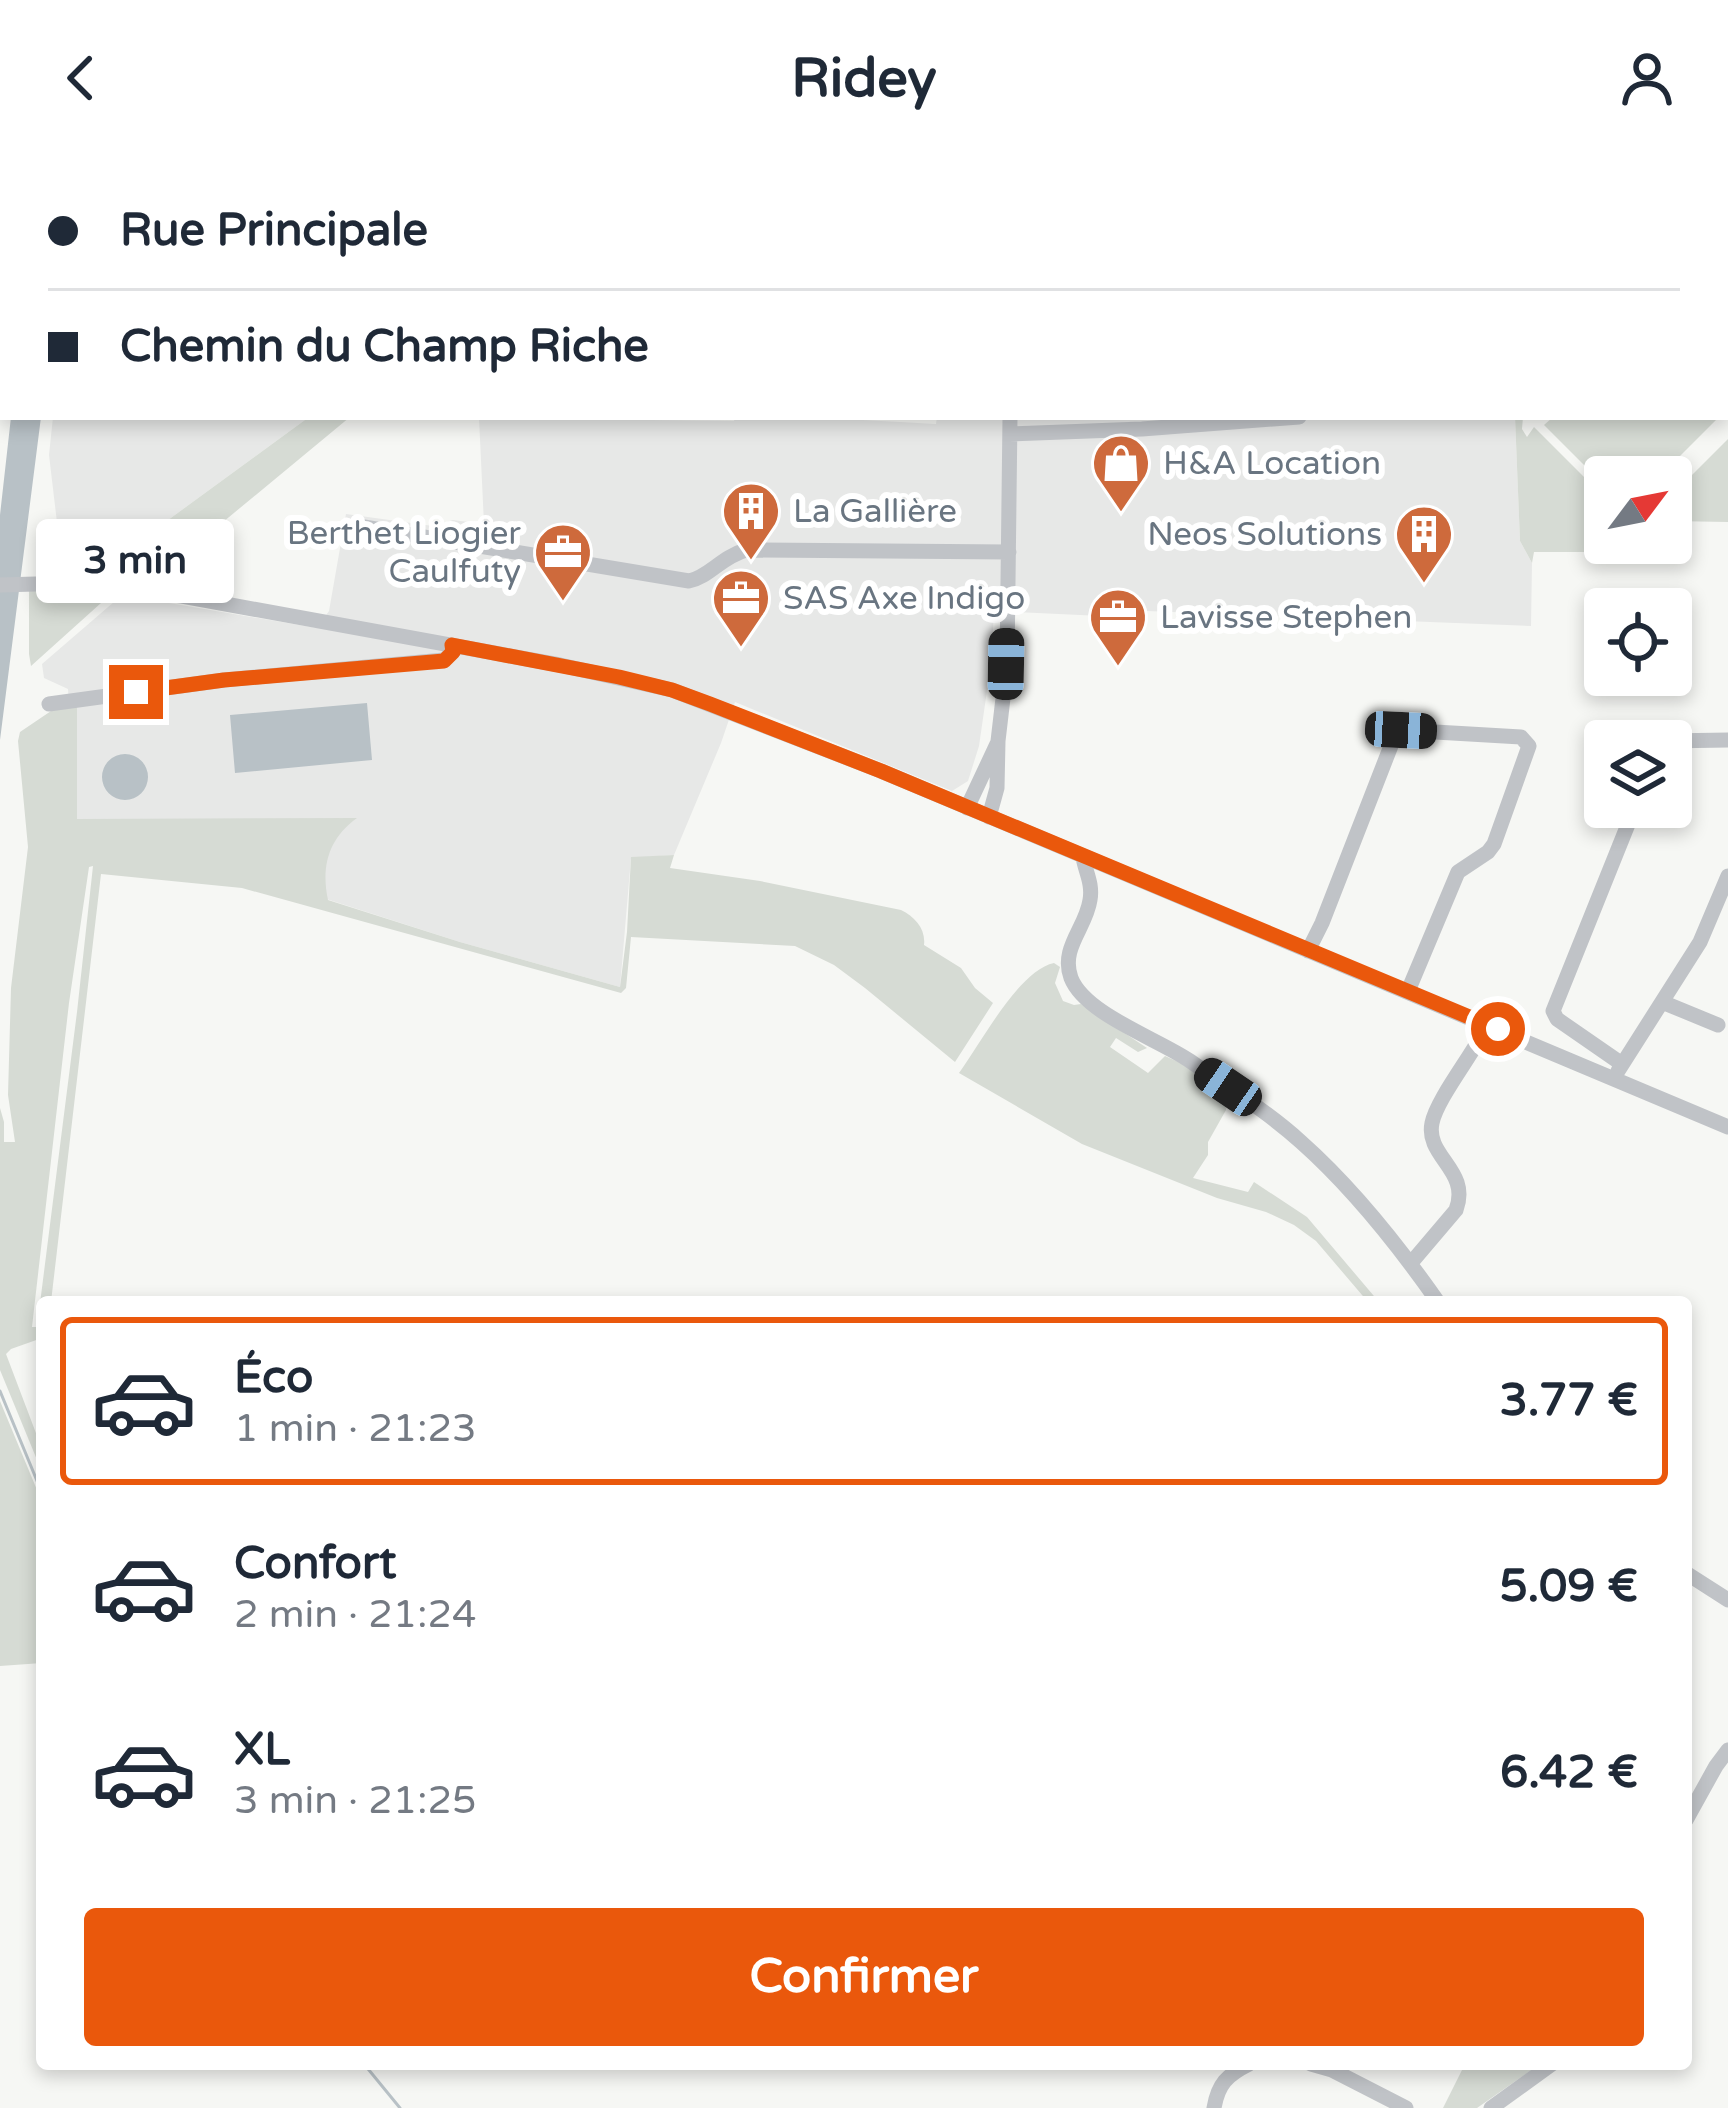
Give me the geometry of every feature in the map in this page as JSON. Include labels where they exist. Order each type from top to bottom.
[{"type":"street","points":[[989,817],[997,788],[1006,677],[1010,426],[1159,428],[1262,420]]},
{"type":"street","points":[[358,526],[689,581],[701,579],[724,558],[746,550],[1009,552]]},
{"type":"street","points":[[0,585],[114,586],[560,665],[672,690],[881,771],[1728,1126]]},
{"type":"street","points":[[49,704],[224,680],[444,661],[453,652],[452,645]]},
{"type":"street","points":[[1308,951],[1392,737],[1401,730],[1522,737],[1529,746],[1494,844],[1458,872],[1408,991]]},
{"type":"street","points":[[1692,739],[1728,740]]},
{"type":"street","points":[[967,808],[998,741]]},
{"type":"street","points":[[1622,1064],[1557,1019],[1553,1011],[1627,828]]},
{"type":"street","points":[[1082,857],[1091,879],[1091,898],[1070,952],[1070,976],[1085,997],[1173,1050],[1301,1142],[1364,1206],[1434,1296]]},
{"type":"street","points":[[1612,1079],[1700,942],[1728,876]]},
{"type":"street","points":[[1662,1002],[1718,1025]]},
{"type":"street","points":[[1411,1263],[1460,1199],[1458,1180],[1435,1145],[1431,1128],[1487,1024]]},
{"type":"street","points":[[1692,1577],[1728,1600]]},
{"type":"street","points":[[1692,1809],[1728,1750]]},
{"type":"street","points":[[1214,2108],[1218,2086],[1238,2070]]},
{"type":"street","points":[[1332,2070],[1406,2108]]},
{"type":"street","points":[[1491,2108],[1544,2070]]},
{"type":"shaded area","points":[[11,420],[41,420],[0,740],[0,515]]},
{"type":"shaded area","points":[[53,420],[305,420],[127,550],[125,576],[63,573],[49,455]]},
{"type":"shaded area","points":[[305,420],[346,420],[194,546],[184,558],[192,572],[191,586],[125,576],[127,550]]},
{"type":"shaded area","points":[[479,420],[1515,420],[1520,541],[1532,563],[1531,626],[1147,611],[1144,618],[994,611],[979,746],[968,781],[952,791],[735,702],[674,855],[631,858],[620,987],[460,942],[77,819],[68,689],[44,678],[42,664],[122,595],[317,628],[329,611],[346,514],[433,526],[453,520],[484,524]]},
{"type":"shaded area","points":[[1515,420],[1523,420],[1527,437],[1534,427],[1584,477],[1584,552],[1534,552],[1532,563],[1520,541]]},
{"type":"shaded area","points":[[1550,420],[1716,420],[1680,456],[1584,456],[1584,465],[1544,425]]},
{"type":"shaded area","points":[[1728,439],[1728,522],[1692,521],[1692,475]]},
{"type":"shaded area","points":[[62,587],[72,593],[111,594],[31,666],[29,590]]},
{"type":"shaded area","points":[[367,703],[372,760],[235,773],[230,715]]},
{"type":"shaded area","points":[[77,706],[77,819],[357,818],[339,835],[329,854],[328,900],[620,987],[631,857],[674,855],[670,868],[901,910],[918,924],[924,945],[961,968],[993,1003],[955,1062],[834,965],[795,946],[631,937],[626,988],[621,993],[242,888],[101,874],[52,1296],[41,1296],[77,1012],[93,866],[89,867],[32,1327],[36,1327],[36,1340],[6,1354],[36,1433],[36,1457],[0,1370],[0,1108],[4,1142],[15,1142],[8,1095],[11,988],[28,847],[20,732],[54,709]]},
{"type":"shaded area","points":[[125,754],[141,761],[148,777],[141,793],[125,800],[109,793],[102,777],[109,761]]},
{"type":"shaded area","points":[[1054,963],[1060,967],[1055,983],[1063,1001],[1081,1004],[1147,1048],[1138,1052],[1116,1038],[1110,1047],[1148,1073],[1165,1056],[1225,1097],[1226,1110],[1193,1178],[1248,1192],[1254,1182],[1307,1217],[1374,1296],[1363,1296],[1316,1241],[1294,1225],[1082,1144],[959,1073],[1014,993]]},
{"type":"shaded area","points":[[0,1401],[36,1488],[36,1663],[0,1666]]},
{"type":"shaded area","points":[[1462,2070],[1531,2070],[1477,2108],[1443,2108]]},
{"type":"waterway","points":[[0,1391],[36,1478]]},
{"type":"waterway","points":[[369,2070],[400,2108]]},
{"type":"place","name":"H&A Location","points":[[1121,514]]},
{"type":"place","name":"La Gallière","points":[[751,562]]},
{"type":"place","name":"Neos Solutions","points":[[1424,585]]},
{"type":"place","name":"Berthet Liogier Caulfuty","points":[[563,603]]},
{"type":"place","name":"SAS Axe Indigo","points":[[741,649]]},
{"type":"place","name":"Lavisse Stephen","points":[[1118,668]]},
{"type":"route","points":[[136,692],[444,661],[453,652],[452,645],[672,690],[881,771],[1498,1029]]}]
